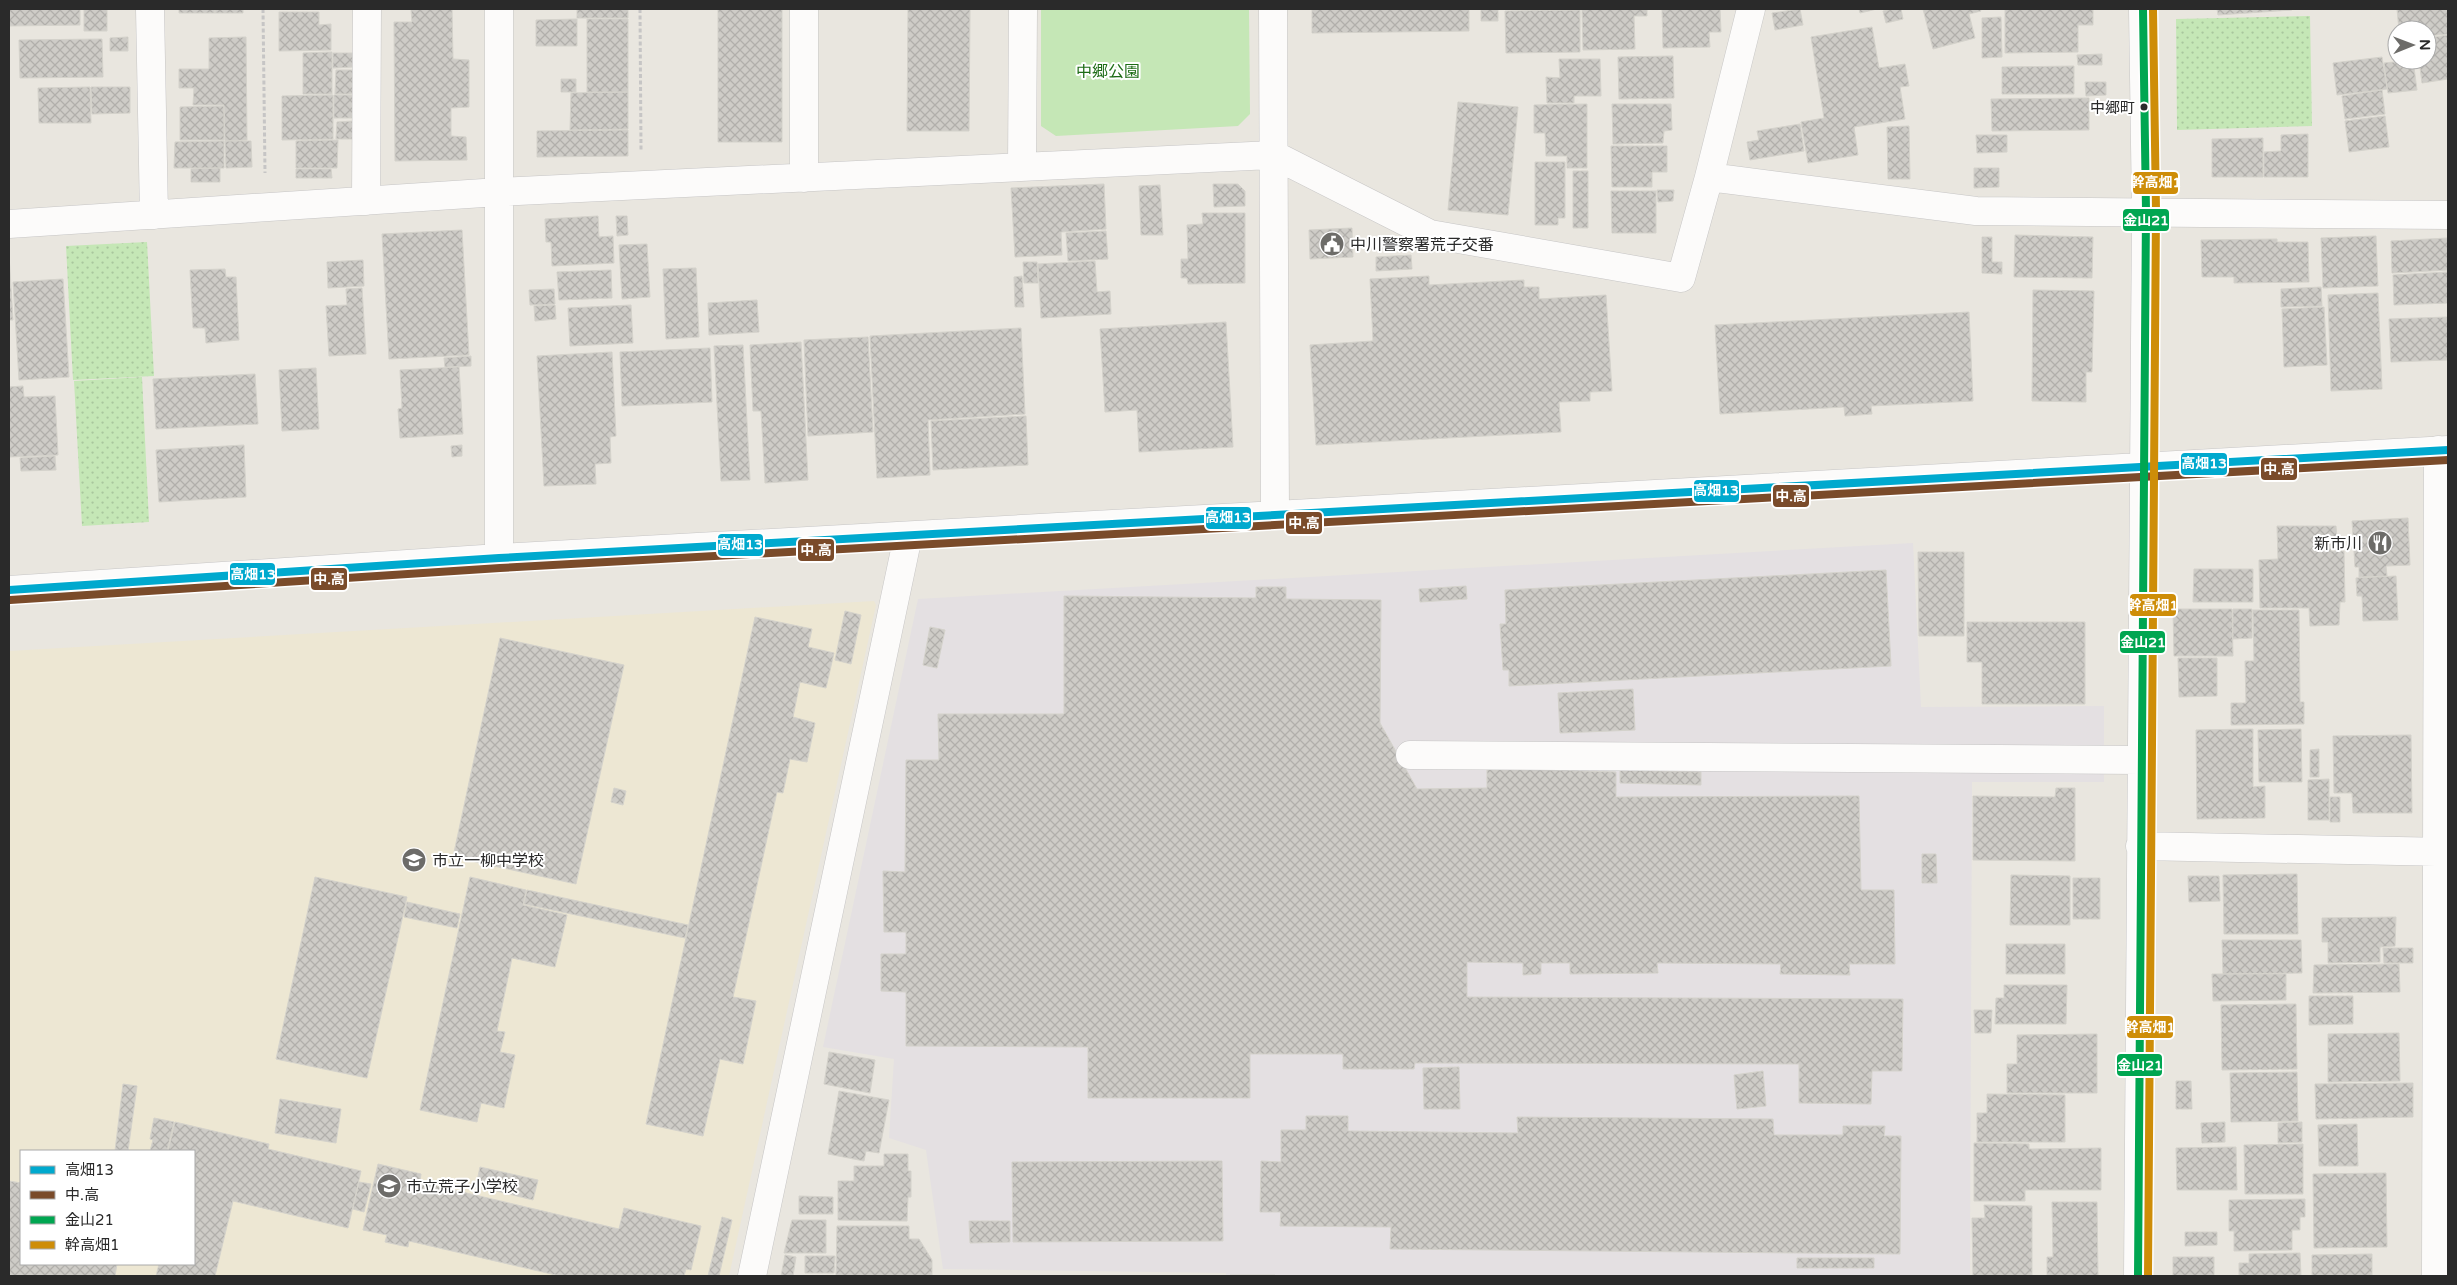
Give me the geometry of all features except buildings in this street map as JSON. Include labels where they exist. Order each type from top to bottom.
[{"type":"street","points":[[150,9],[154,215]]},
{"type":"street","points":[[366,201],[367,9]]},
{"type":"street","points":[[499,9],[499,558]]},
{"type":"street","points":[[804,9],[804,178]]},
{"type":"street","points":[[1022,167],[1023,9]]},
{"type":"street","points":[[1273,9],[1275,515]]},
{"type":"street","points":[[9,224],[499,192],[1274,155],[1430,234],[1680,278],[1709,177],[1751,9]]},
{"type":"street","points":[[2138,1276],[2142,468],[2146,211],[2143,9]]},
{"type":"street","points":[[1709,177],[1976,212],[2146,211],[2448,214]]},
{"type":"street","points":[[9,590],[499,558],[2443,450],[2443,852],[2436,1276]]},
{"type":"street","points":[[752,1276],[908,536]]},
{"type":"street","points":[[1410,755],[2140,760]]},
{"type":"street","points":[[2140,846],[2443,852]]},
{"type":"path","points":[[263,9],[265,208]]},
{"type":"path","points":[[640,9],[641,186]]},
{"type":"shaded area","points":[[1913,543],[1921,707],[2104,706],[2104,782],[1972,782],[1970,1276],[1226,1276],[1226,1273],[943,1269],[926,1150],[889,1138],[894,1059],[823,1047],[918,599]]},
{"type":"shaded area","name":"市立一柳中学校","points":[[874,601],[876,605],[729,1276],[9,1276],[9,651]]},
{"type":"green space","name":"中郷公園","points":[[1041,9],[1249,9],[1250,114],[1238,126],[1056,136],[1041,126]]},
{"type":"green space","points":[[2310,16],[2312,126],[2177,130],[2176,19]]},
{"type":"green space","points":[[147,242],[154,376],[73,380],[66,246]]},
{"type":"green space","points":[[142,377],[149,522],[82,526],[74,381]]},
{"type":"transit line","name":"金山21","points":[[2138,1276],[2146,211],[2143,9]]},
{"type":"transit line","name":"幹高畑1","points":[[2148,1276],[2156,211],[2153,9]]},
{"type":"transit line","name":"高畑13","points":[[9,590],[499,558],[2448,450]]},
{"type":"transit line","name":"中.高","points":[[10,600],[500,568],[2448,460]]},
{"type":"place","name":"中郷町","points":[[2144,107]]},
{"type":"place","name":"中川警察署荒子交番","points":[[1332,244]]},
{"type":"place","name":"新市川","points":[[2380,543]]},
{"type":"place","name":"市立一柳中学校","points":[[414,860]]},
{"type":"place","name":"市立荒子小学校","points":[[389,1186]]}]
